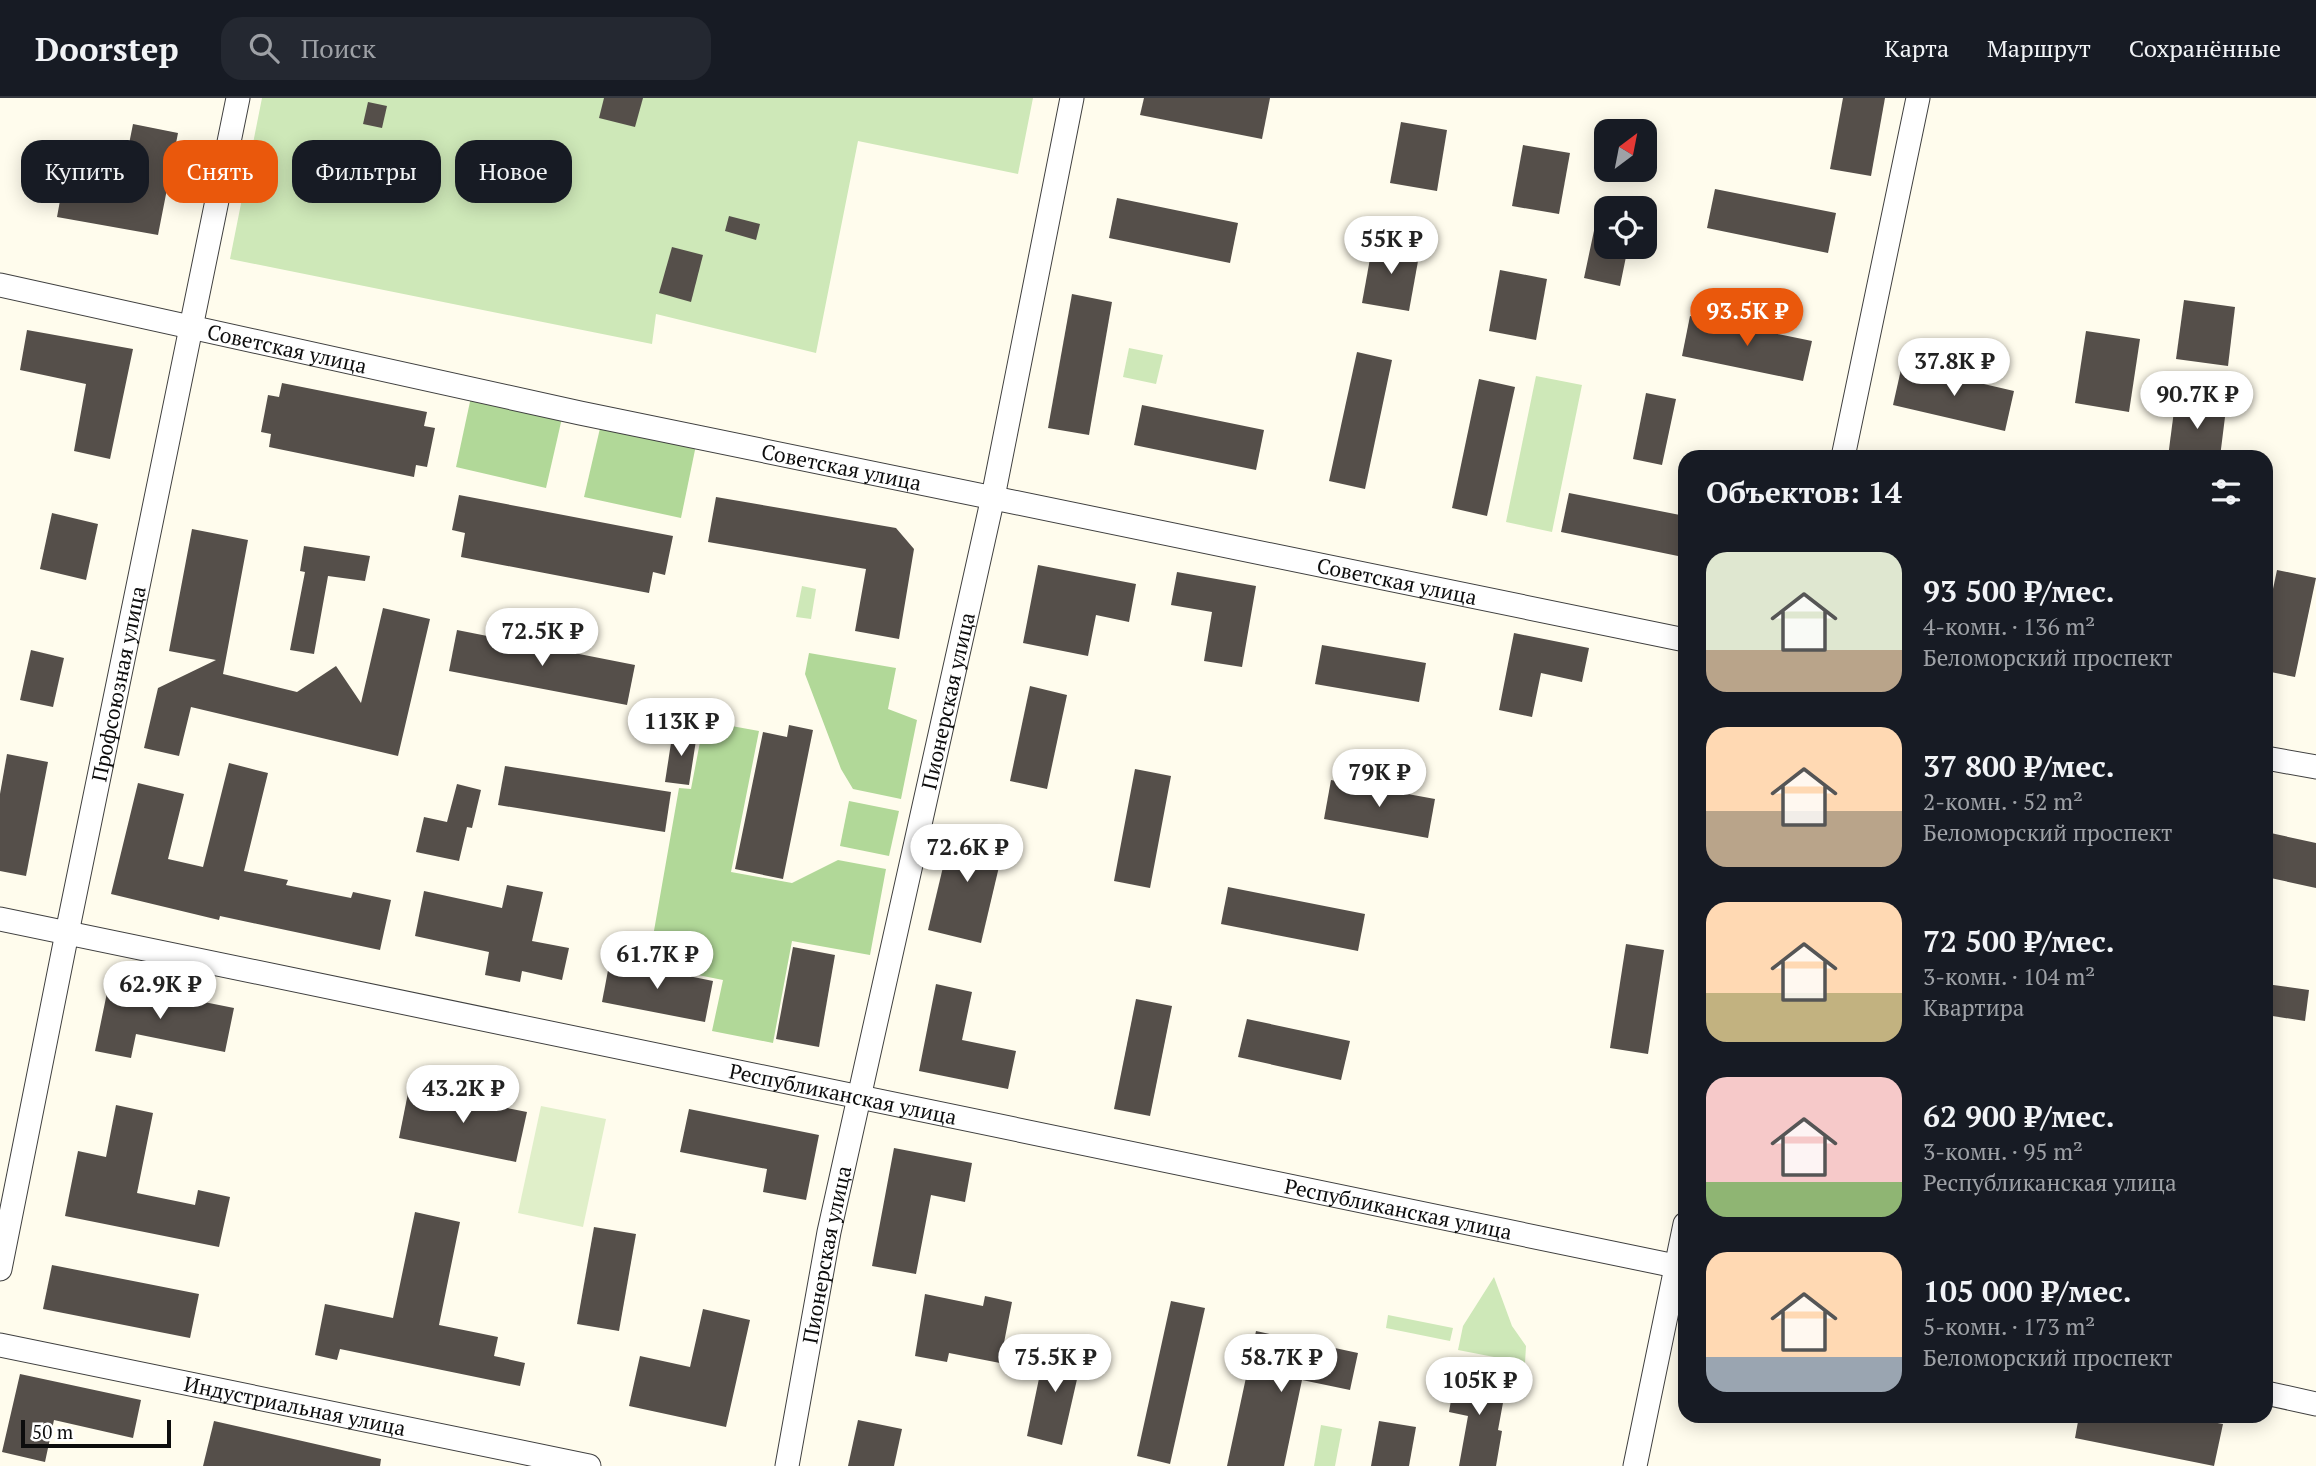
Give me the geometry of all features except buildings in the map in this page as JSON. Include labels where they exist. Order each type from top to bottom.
[{"type":"street","name":"Профсоюзная улица","points":[[0,1269],[66,933],[238,98]]},
{"type":"street","name":"Пионерская улица","points":[[787,1466],[829,1232],[993,497],[1072,98]]},
{"type":"street","points":[[1844,450],[1918,98]]},
{"type":"street","name":"Советская улица","points":[[0,285],[580,413],[1678,639]]},
{"type":"street","points":[[2273,759],[2316,767]]},
{"type":"street","name":"Республиканская улица","points":[[0,919],[1678,1266]]},
{"type":"street","points":[[1635,1466],[1678,1280]]},
{"type":"street","name":"Индустриальная улица","points":[[0,1345],[589,1466]]},
{"type":"street","points":[[2273,1395],[2316,1404]]},
{"type":"green space","points":[[262,98],[1033,98],[1018,174],[858,141],[816,353],[656,314],[652,344],[230,259],[241,203],[278,203],[278,140],[254,140]]},
{"type":"green space","points":[[1129,348],[1163,355],[1156,384],[1123,377]]},
{"type":"green space","points":[[1536,376],[1582,385],[1552,532],[1506,522]]},
{"type":"green space","points":[[471,397],[562,418],[546,488],[456,467]]},
{"type":"green space","points":[[601,424],[696,445],[681,518],[584,497]]},
{"type":"green space","points":[[802,586],[816,589],[811,619],[796,617]]},
{"type":"green space","points":[[809,653],[896,668],[888,709],[917,720],[901,799],[853,789],[841,769],[805,674]]},
{"type":"green space","points":[[704,721],[759,731],[731,872],[792,883],[838,860],[886,869],[870,955],[792,941],[773,1043],[712,1031],[723,980],[648,965],[679,788],[691,789]]},
{"type":"green space","points":[[849,801],[899,811],[889,856],[840,846]]},
{"type":"green space","points":[[541,1106],[606,1119],[583,1227],[518,1213]]},
{"type":"green space","points":[[1494,1277],[1512,1326],[1526,1346],[1525,1363],[1458,1350],[1463,1326]]},
{"type":"green space","points":[[1388,1315],[1453,1328],[1450,1341],[1386,1328]]},
{"type":"green space","points":[[1321,1425],[1342,1429],[1335,1466],[1314,1466]]}]
